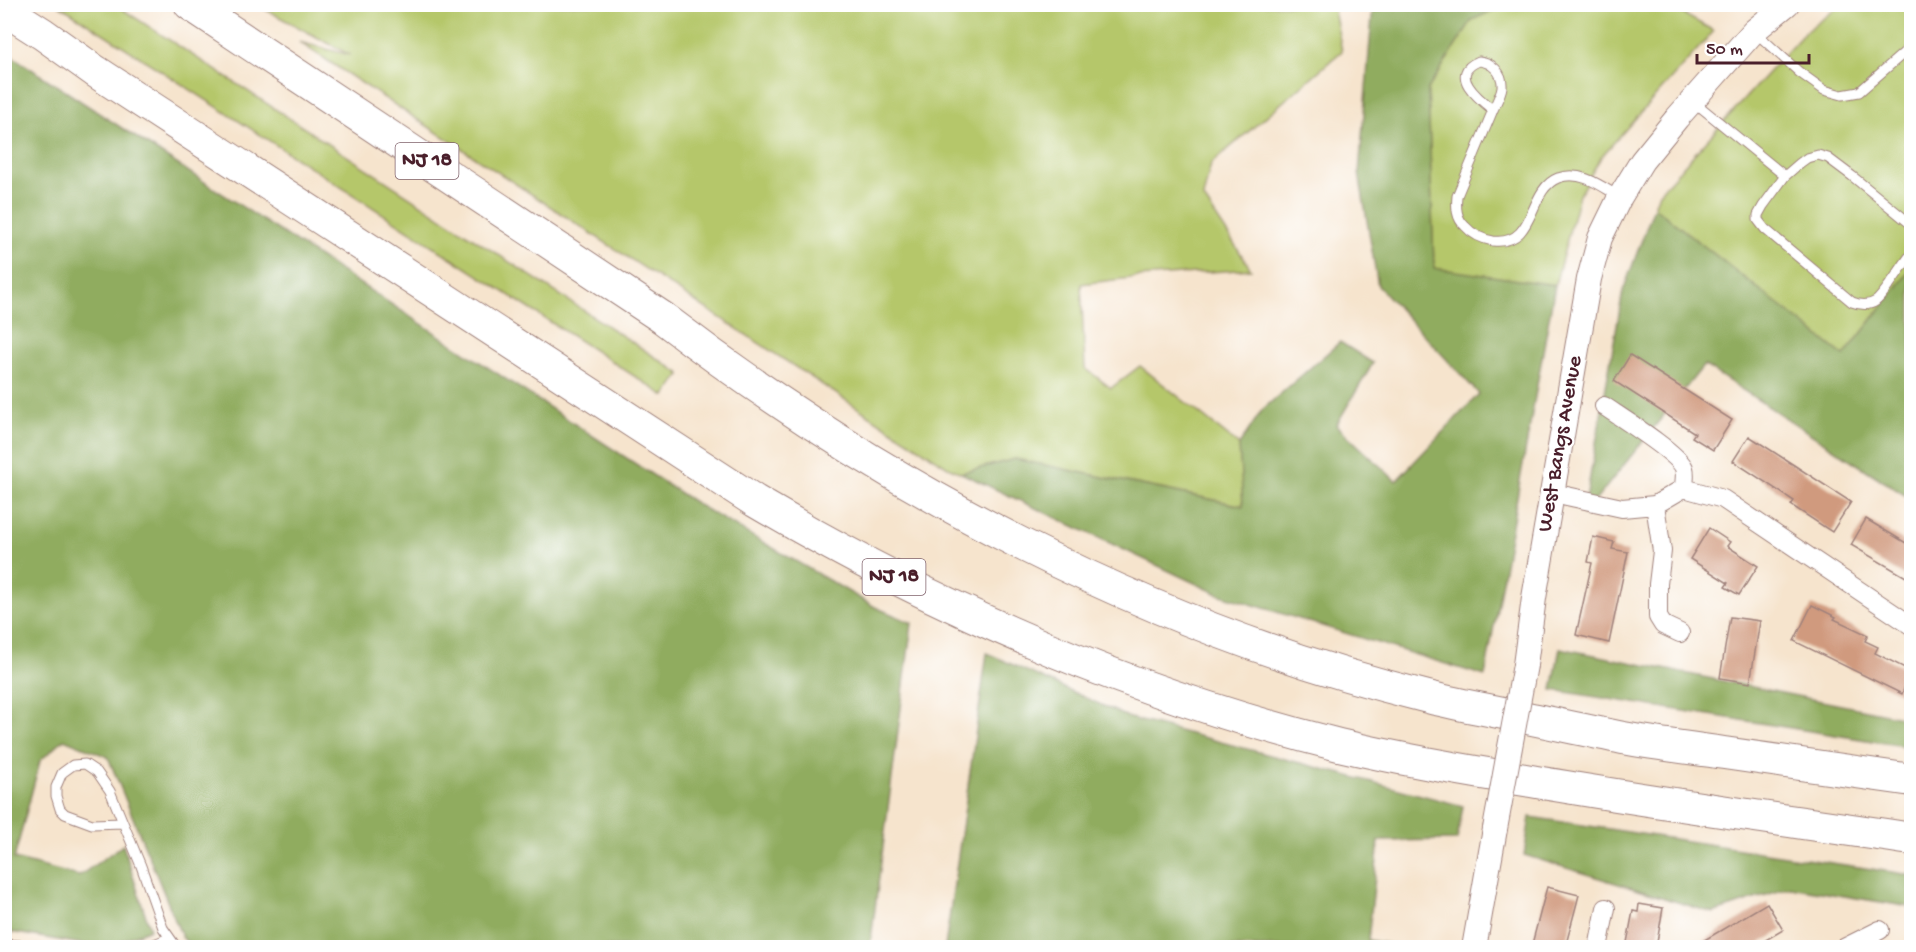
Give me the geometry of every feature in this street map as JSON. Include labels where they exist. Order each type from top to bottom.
[{"type":"highway","name":"NJ 18","points":[[190,4],[653,312],[713,357],[843,443],[922,491],[994,530],[1106,585],[1246,641],[1425,697],[1626,738],[1911,780]]},
{"type":"highway","name":"NJ 18","points":[[4,9],[95,71],[755,501],[853,557],[1017,636],[1148,688],[1209,708],[1338,744],[1411,761],[1607,794],[1911,838]]},
{"type":"highway","points":[[4,24],[95,71]]},
{"type":"street","name":"West Bangs Avenue","points":[[1474,948],[1589,279],[1600,238],[1620,197],[1642,161],[1670,125],[1754,32],[1787,4]]},
{"type":"street","points":[[1604,406],[1681,463],[1685,470],[1684,488]]},
{"type":"street","points":[[1553,493],[1622,508],[1655,505],[1684,488],[1723,499],[1911,626]]},
{"type":"street","points":[[1655,505],[1662,550],[1658,584],[1658,617],[1663,625],[1680,633]]},
{"type":"street","points":[[1598,948],[1606,908]]},
{"type":"street","points":[[1844,948],[1880,930]]},
{"type":"lane","points":[[1754,32],[1799,72],[1824,90],[1842,95],[1859,92],[1906,51]]},
{"type":"lane","points":[[1493,110],[1474,96],[1468,86],[1466,77],[1468,70],[1479,61],[1494,66],[1500,75],[1502,87],[1493,110],[1457,196],[1458,217],[1472,233],[1495,241],[1504,241],[1514,237],[1524,228],[1546,185],[1565,176],[1583,177],[1620,197]]},
{"type":"lane","points":[[1693,101],[1785,176]]},
{"type":"lane","points":[[1911,225],[1827,158],[1818,155],[1807,158],[1785,176],[1758,215],[1758,220],[1765,229],[1852,302],[1859,305],[1868,305],[1875,301],[1911,253]]},
{"type":"lane","points":[[123,823],[92,824],[65,814],[60,809],[56,796],[56,787],[62,773],[73,765],[90,766],[110,791],[141,866],[163,928],[177,948]]},
{"type":"lane","points":[[144,948],[169,938]]},
{"type":"lane","points":[[4,944],[64,948]]},
{"type":"green space","points":[[59,5],[116,5],[681,374],[665,396]]},
{"type":"green space","points":[[257,5],[1333,5],[1342,51],[1211,164],[1203,197],[1251,269],[1139,277],[1081,284],[1085,368],[1111,388],[1140,366],[1239,445],[1244,506],[1015,459],[961,473],[948,467],[299,42],[350,55]]},
{"type":"green space","points":[[1373,5],[1505,5],[1472,20],[1428,89],[1434,268],[1555,285],[1485,676],[1218,594],[961,473],[1015,459],[1243,506],[1239,445],[1262,410],[1340,342],[1373,363],[1336,425],[1396,481],[1479,394],[1378,286],[1359,173]]},
{"type":"green space","points":[[1505,5],[1667,5],[1714,31],[1601,157],[1579,195],[1555,285],[1434,269],[1428,89],[1472,19]]},
{"type":"green space","points":[[1841,5],[1911,5],[1911,269],[1844,356],[1654,207],[1659,193],[1805,32]]},
{"type":"green space","points":[[4,51],[700,506],[875,607],[912,623],[870,947],[192,947],[182,937],[108,757],[64,739],[40,761],[14,859],[79,876],[123,845],[150,929],[105,948],[5,931]]},
{"type":"green space","points":[[1654,207],[1844,356],[1911,269],[1911,499],[1704,365],[1583,516],[1623,291]]},
{"type":"green space","points":[[1560,648],[1911,719],[1911,747],[1552,690]]},
{"type":"green space","points":[[987,653],[1130,718],[1463,806],[1457,840],[1379,841],[1368,940],[1404,947],[945,947]]},
{"type":"green space","points":[[1530,817],[1911,875],[1911,907],[1790,887],[1713,913],[1524,855]]},
{"type":"building","points":[[1630,355],[1732,420],[1713,450],[1692,437],[1695,433],[1614,381]]},
{"type":"building","points":[[1749,436],[1851,502],[1832,532],[1791,505],[1794,501],[1733,461]]},
{"type":"building","points":[[1866,519],[1911,546],[1911,580],[1851,545]]},
{"type":"building","points":[[1709,528],[1730,542],[1727,546],[1758,566],[1739,595],[1725,587],[1728,583],[1690,559]]},
{"type":"building","points":[[1593,537],[1614,542],[1612,549],[1628,552],[1609,643],[1576,635],[1592,563],[1588,562]]},
{"type":"building","points":[[1812,605],[1836,617],[1834,619],[1868,635],[1865,641],[1878,647],[1875,653],[1911,671],[1902,694],[1794,641]]},
{"type":"building","points":[[1730,617],[1760,621],[1750,683],[1720,678]]},
{"type":"building","points":[[1547,887],[1579,895],[1565,948],[1531,948]]},
{"type":"building","points":[[1767,903],[1783,930],[1752,948],[1691,948]]},
{"type":"building","points":[[1639,904],[1663,908],[1656,948],[1626,948],[1633,911],[1638,912]]}]
